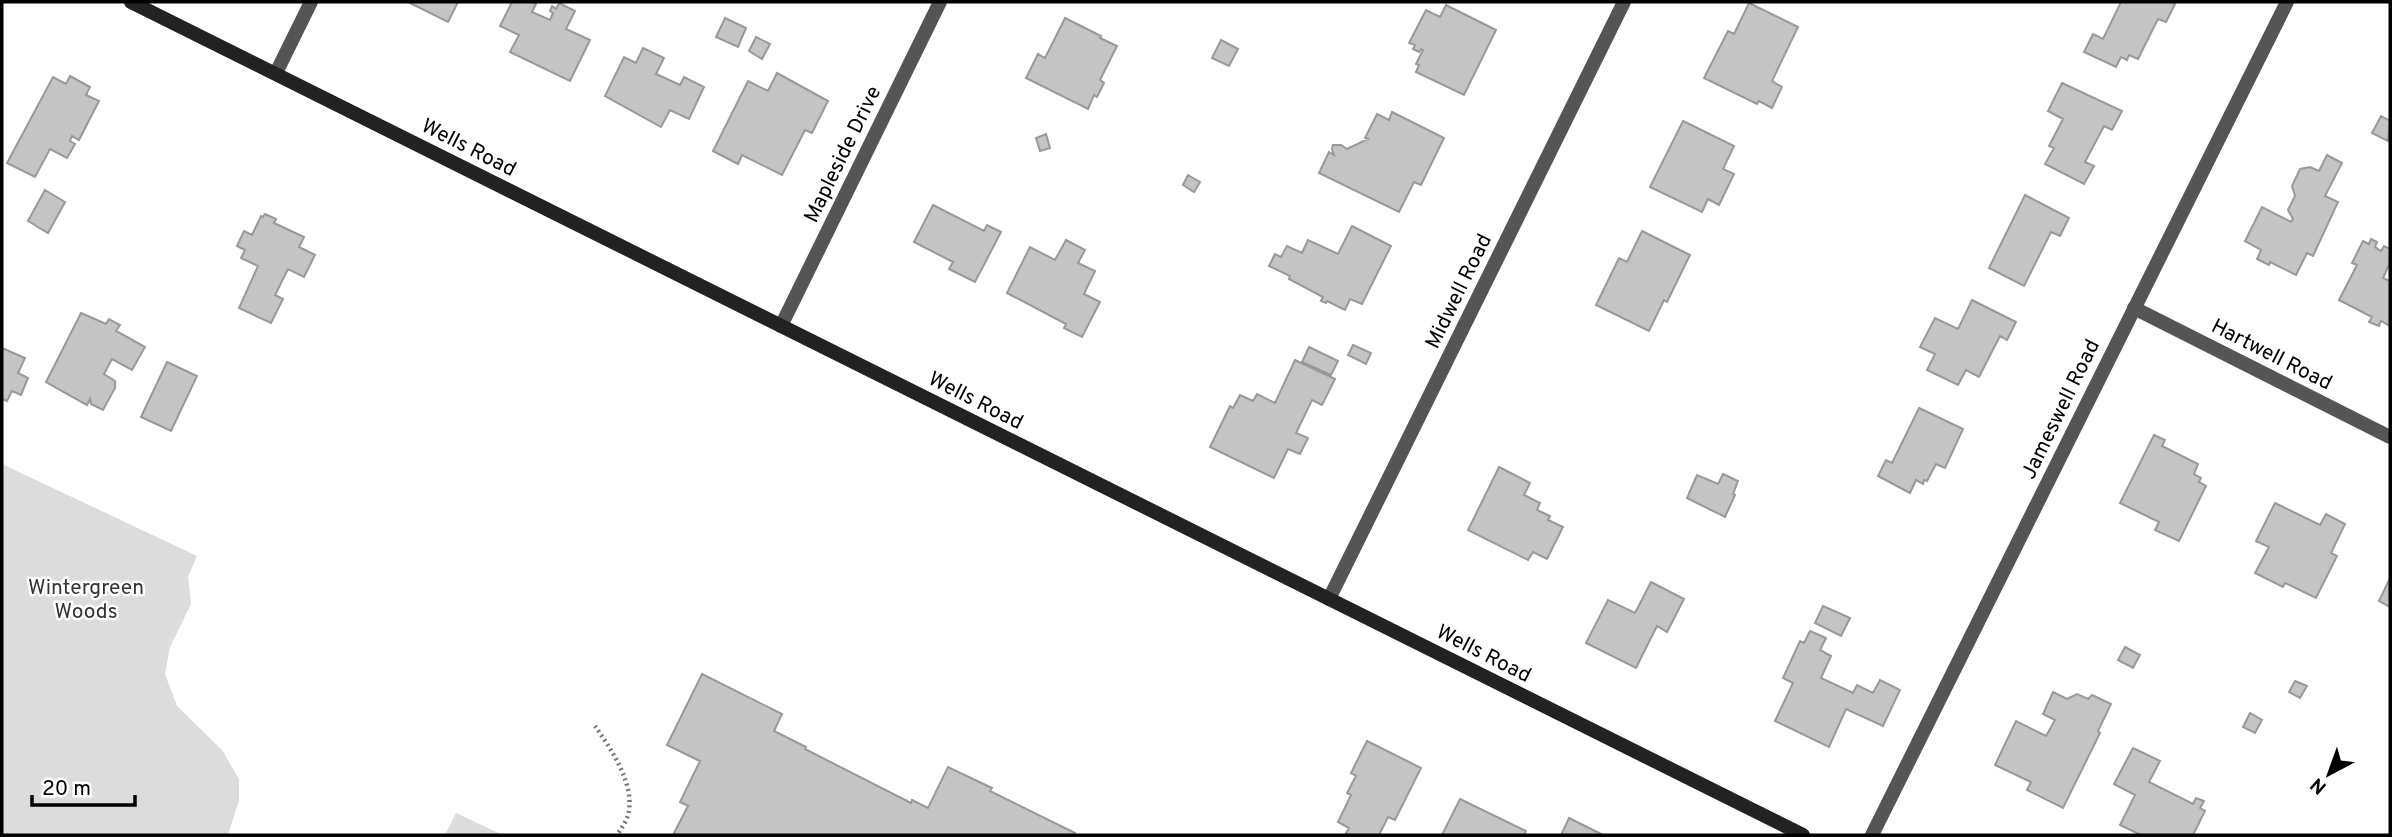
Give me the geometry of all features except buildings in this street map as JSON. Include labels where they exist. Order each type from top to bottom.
[{"type":"main road","name":"Wells Road","points":[[131,2],[1802,835]]},
{"type":"street","points":[[276,73],[310,2]]},
{"type":"street","name":"Mapleside Drive","points":[[781,326],[940,2]]},
{"type":"street","name":"Midwell Road","points":[[1329,599],[1625,2]]},
{"type":"street","name":"Jameswell Road","points":[[1872,835],[2287,2]]},
{"type":"street","name":"Hartwell Road","points":[[2134,308],[2390,437]]},
{"type":"path","points":[[595,726],[612,750],[626,781],[628,814],[618,835]]},
{"type":"green space","name":"Wintergreen Woods","points":[[2,464],[197,556],[188,577],[191,604],[170,647],[165,674],[177,706],[222,750],[239,779],[239,800],[228,835],[2,835]]},
{"type":"green space","points":[[456,813],[503,835],[445,835]]}]
